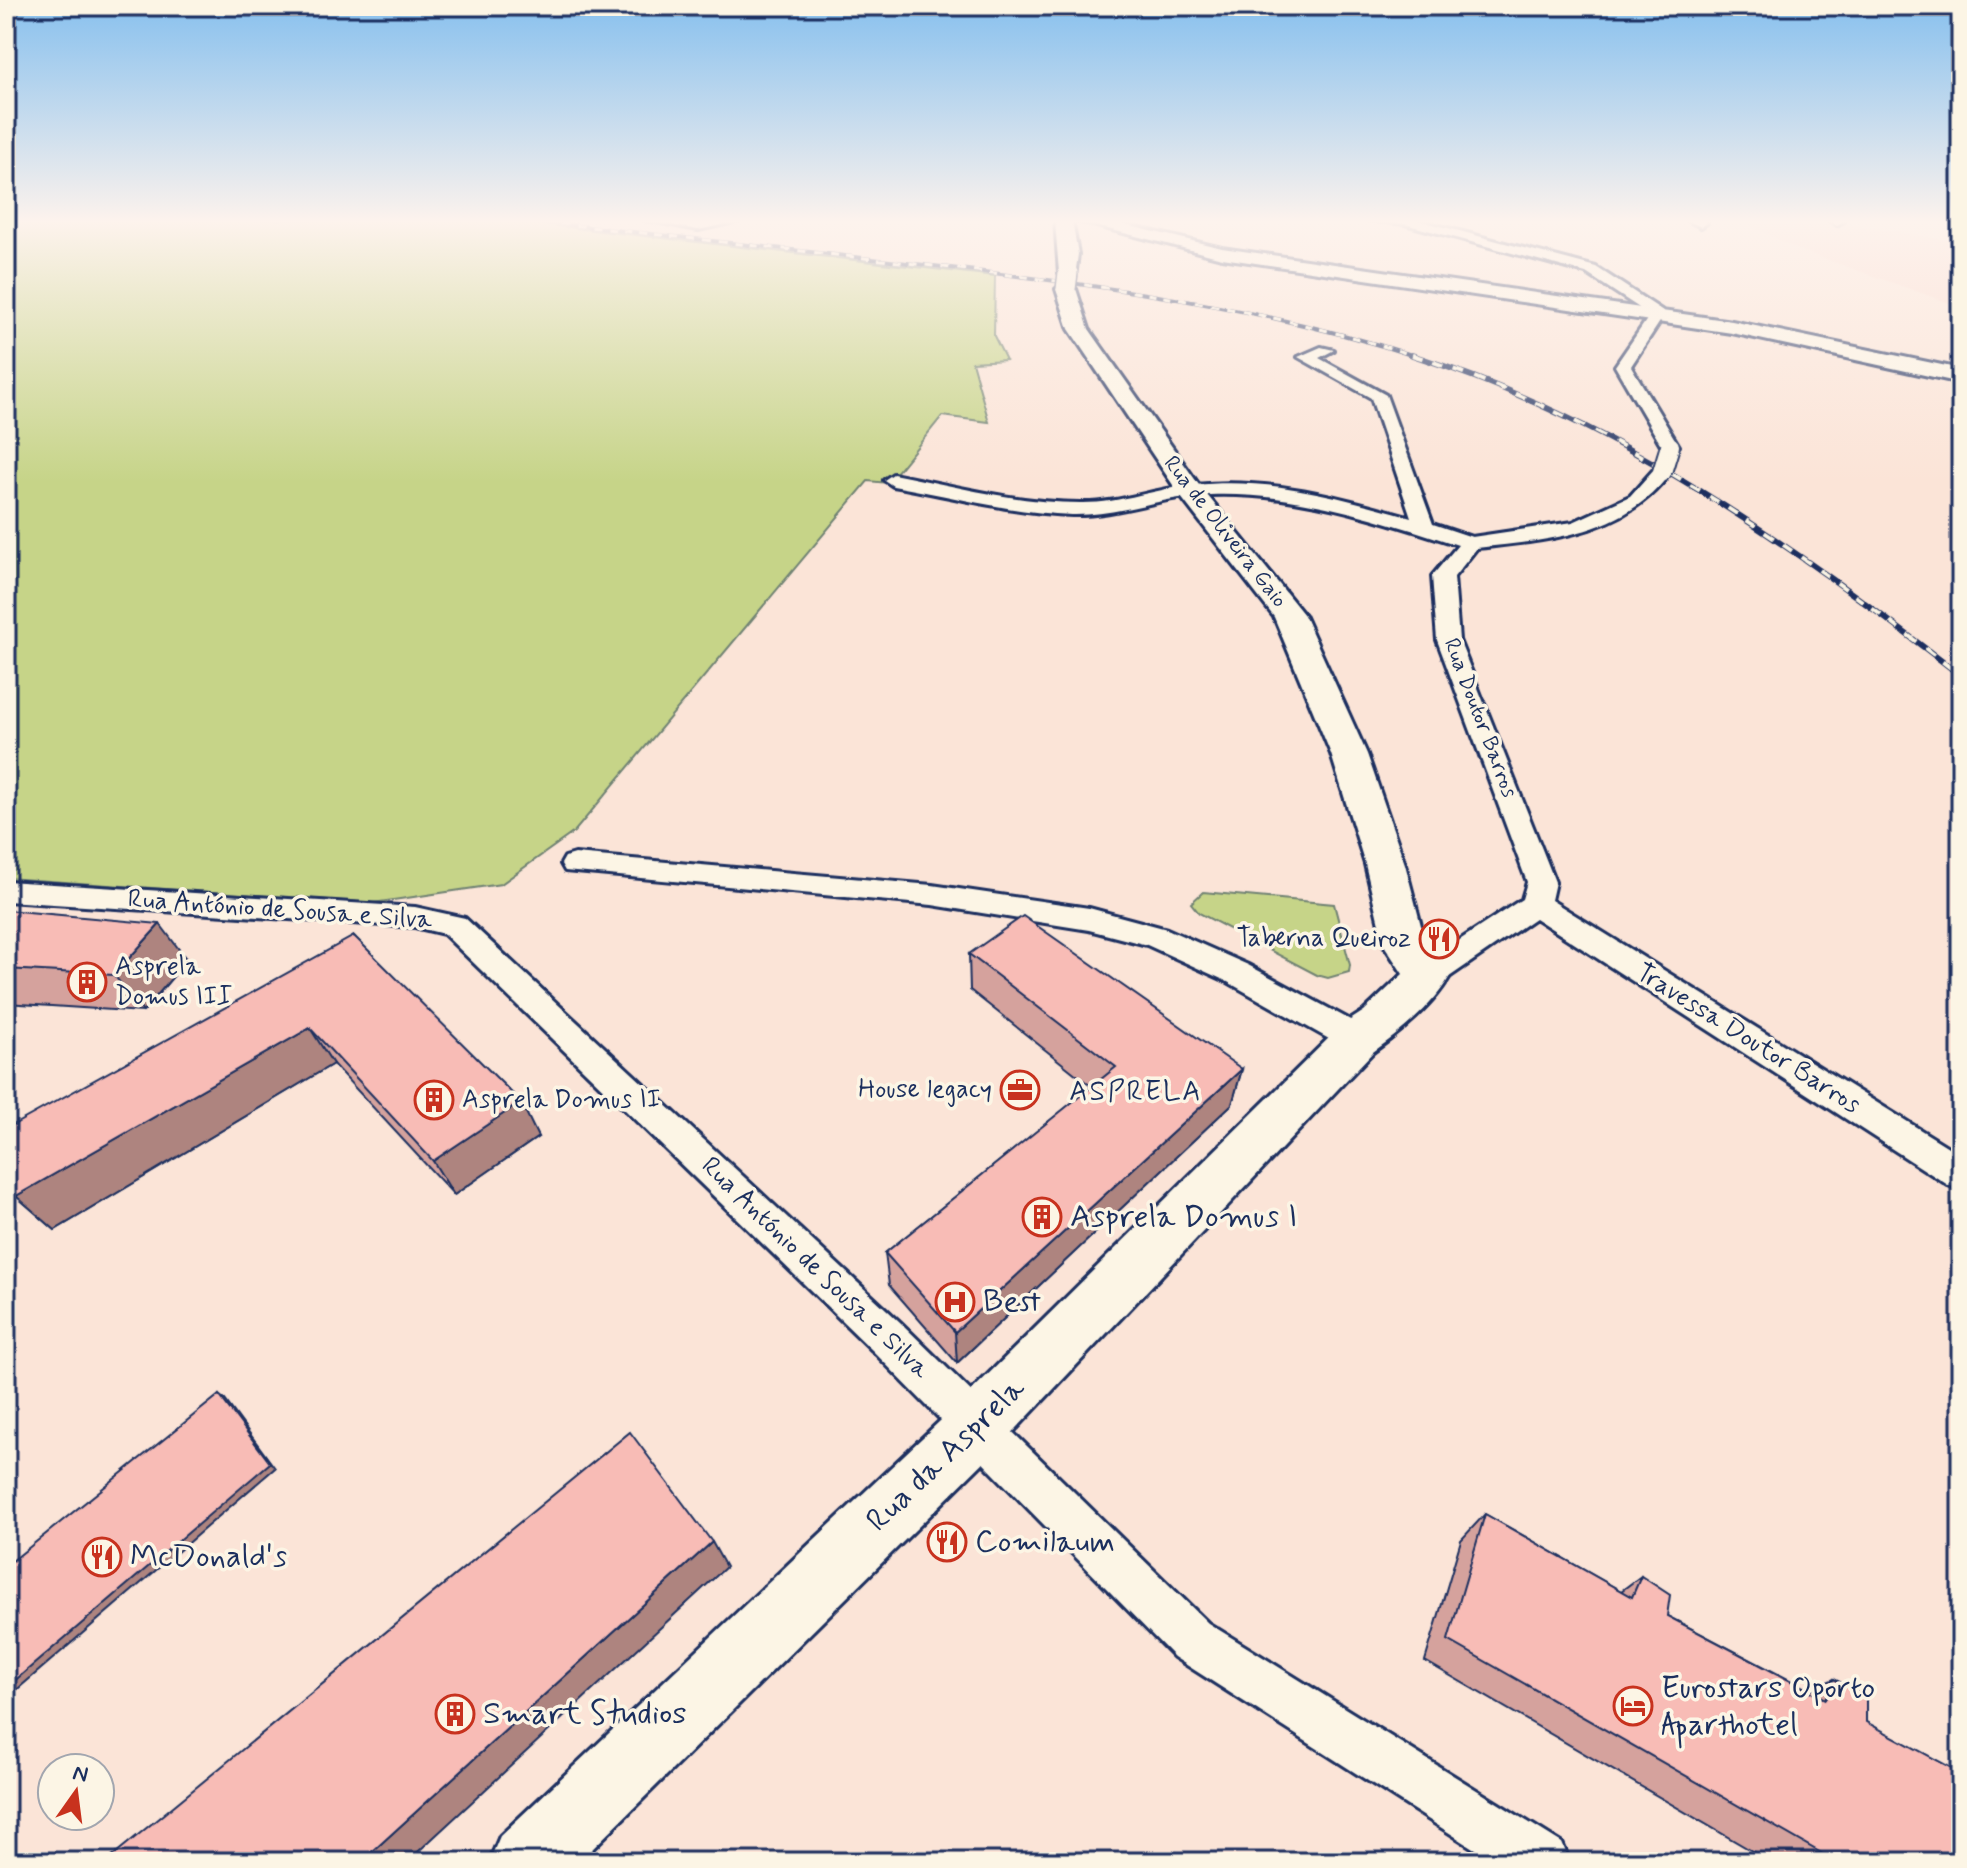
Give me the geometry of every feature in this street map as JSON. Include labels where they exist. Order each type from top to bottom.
[{"type":"street","name":"Rua de Oliveira Gaio","points":[[1074,307],[1079,329],[1190,491],[1289,615],[1349,754],[1385,864],[1405,945],[1428,976]]},
{"type":"street","points":[[1609,307],[1658,314],[1961,376]]},
{"type":"street","points":[[1648,307],[1658,314]]},
{"type":"street","points":[[893,480],[1068,509],[1105,507],[1211,489],[1302,497],[1424,527],[1471,543],[1562,533],[1638,500],[1662,472],[1670,446],[1623,366],[1658,314]]},
{"type":"street","points":[[1326,350],[1306,357],[1378,395],[1424,527]]},
{"type":"street","name":"Rua Doutor Barros","points":[[1471,543],[1443,576],[1448,640],[1538,870],[1541,882],[1535,904]]},
{"type":"street","points":[[575,864],[932,895],[1089,919],[1156,937],[1237,973],[1357,1039],[1380,1023],[1428,976],[1535,904]]},
{"type":"street","name":"Rua António de Sousa e Silva","points":[[6,891],[415,917],[454,926],[650,1109],[978,1426],[1191,1640],[1543,1862]]},
{"type":"street","name":"Travessa Doutor Barros","points":[[1535,904],[1961,1174]]},
{"type":"street","name":"Rua da Asprela","points":[[526,1862],[978,1426],[1357,1039]]},
{"type":"green space","points":[[6,307],[994,307],[994,336],[1006,360],[972,362],[989,422],[942,416],[888,483],[868,481],[574,832],[501,884],[373,903],[6,878]]},
{"type":"green space","points":[[1203,892],[1334,904],[1350,965],[1349,972],[1328,978],[1317,975],[1199,913],[1191,903]]},
{"type":"building","points":[[6,910],[160,924],[114,975],[6,969]]},
{"type":"building","name":"Asprela Domus I","points":[[1023,916],[1242,1069],[955,1332],[885,1253],[1116,1067],[969,954]]},
{"type":"building","points":[[354,936],[521,1102],[433,1161],[310,1028],[16,1196],[6,1177],[6,1129]]},
{"type":"building","name":"McDonald's","points":[[219,1395],[270,1463],[6,1688],[6,1566]]},
{"type":"building","name":"Smart Studios","points":[[630,1432],[712,1542],[361,1862],[105,1862]]},
{"type":"building","name":"Eurostars Oporto Aparthotel","points":[[1485,1514],[1632,1597],[1641,1576],[1670,1595],[1667,1616],[1825,1699],[1834,1679],[1866,1696],[1866,1722],[1961,1773],[1961,1862],[1837,1862],[1448,1640]]},
{"type":"railway","points":[[1219,307],[1297,323],[1416,356]]},
{"type":"railway","points":[[1416,356],[1488,382],[1561,414],[1700,491],[1832,579],[1961,676]]},
{"type":"place","name":"Taberna Queiroz","points":[[1439,939]]},
{"type":"place","name":"Asprela Domus III","points":[[87,982]]},
{"type":"place","name":"House legacy","points":[[1020,1090]]},
{"type":"place","name":"Asprela Domus II","points":[[434,1100]]},
{"type":"place","name":"Asprela Domus I","points":[[1042,1217]]},
{"type":"place","name":"Best","points":[[955,1302]]},
{"type":"place","name":"Comilaum","points":[[947,1542]]},
{"type":"place","name":"McDonald's","points":[[102,1557]]},
{"type":"place","name":"Eurostars Oporto Aparthotel","points":[[1633,1706]]},
{"type":"place","name":"Smart Studios","points":[[455,1714]]},
{"type":"district","name":"ASPRELA","points":[[1136,1092]]}]
